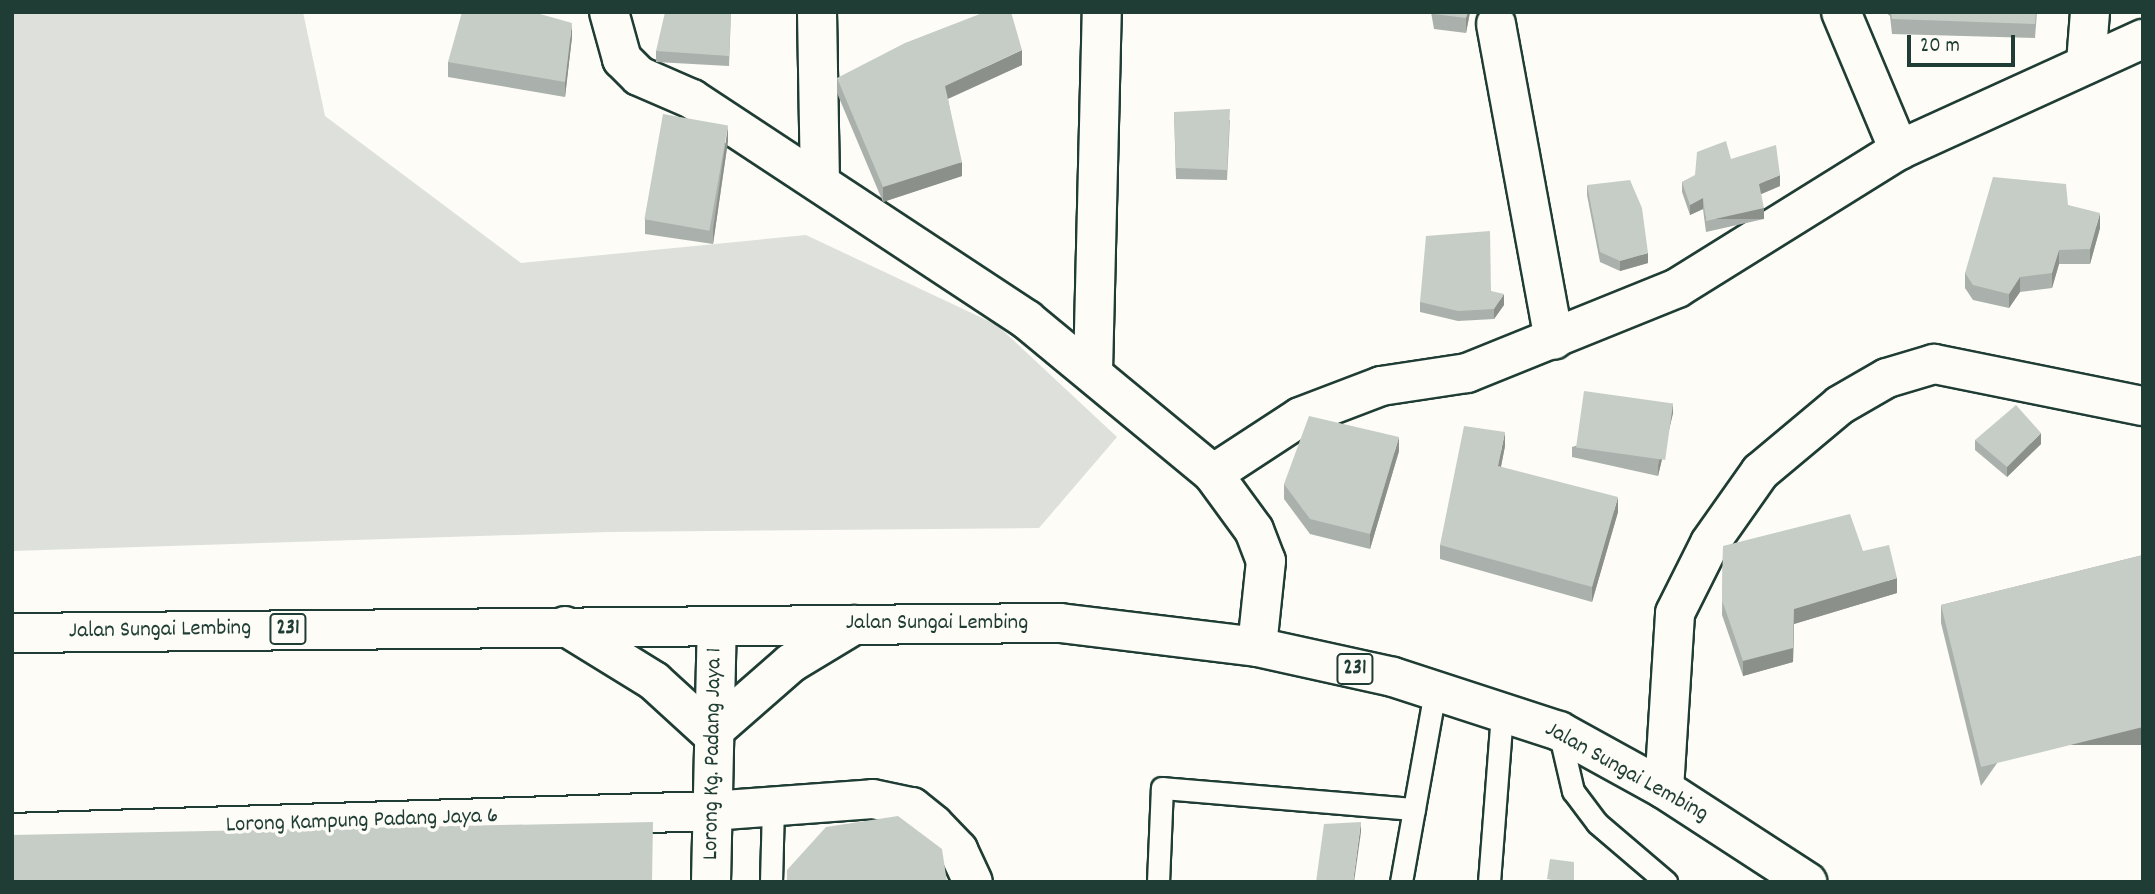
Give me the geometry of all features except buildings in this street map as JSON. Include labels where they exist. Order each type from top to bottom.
[{"type":"street","points":[[609,12],[622,59],[639,76],[692,99],[820,180],[1093,371],[1213,474],[1254,530],[1266,561],[1257,648]]},
{"type":"street","points":[[817,12],[820,180]]},
{"type":"street","points":[[1093,371],[1102,12]]},
{"type":"street","points":[[1841,12],[1899,150]]},
{"type":"street","points":[[2086,63],[2090,12]]},
{"type":"street","points":[[1496,24],[1554,340]]},
{"type":"street","points":[[1213,474],[1300,418],[1381,386],[1467,373],[1677,288],[1899,150],[2143,39]]},
{"type":"street","points":[[1664,789],[1675,613],[1710,542],[1760,472],[1840,405],[1886,378],[1934,364],[2143,406]]},
{"type":"street","name":"Jalan Sungai Lembing","points":[[12,633],[1060,623],[1257,648],[1435,691],[1559,731],[1664,789],[1807,882]]},
{"type":"street","points":[[565,626],[654,681],[711,733],[791,663],[856,624]]},
{"type":"street","name":"Lorong Kg. Padang Jaya 1","points":[[711,882],[711,733],[717,627]]},
{"type":"street","name":"Lorong Kampung Padang Jaya 6","points":[[12,833],[711,811],[873,799],[912,807],[958,850],[973,882]]},
{"type":"lane","points":[[1401,882],[1435,691]]},
{"type":"lane","points":[[1489,882],[1502,713]]},
{"type":"lane","points":[[1559,731],[1573,791],[1597,823],[1666,882]]},
{"type":"lane","points":[[1158,882],[1162,788],[1414,809]]},
{"type":"lane","points":[[771,882],[774,806]]},
{"type":"shaded area","points":[[12,12],[303,12],[325,116],[521,263],[806,235],[997,325],[1117,437],[1039,528],[608,532],[12,551]]}]
